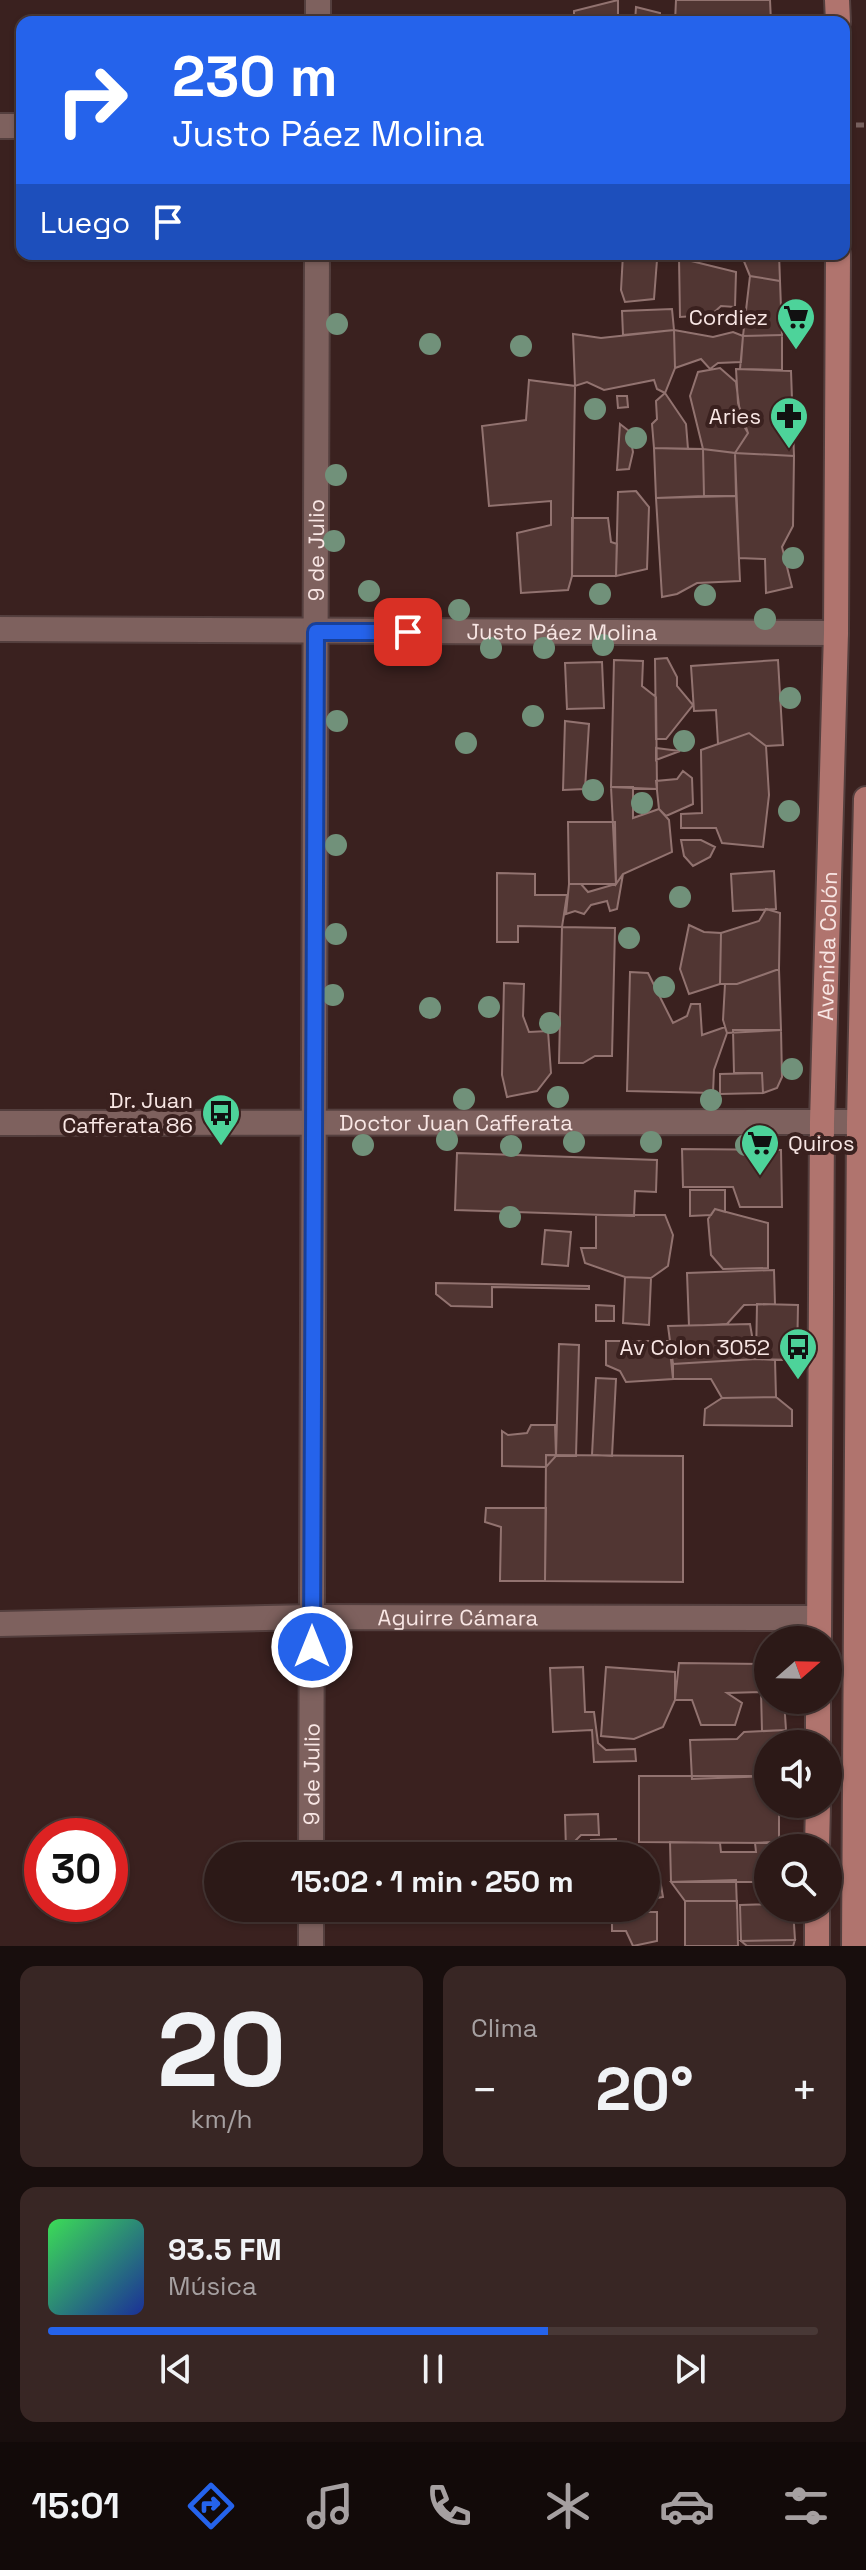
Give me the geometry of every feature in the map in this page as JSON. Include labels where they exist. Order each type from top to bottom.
[{"type":"main road","name":"Avenida Colón","points":[[819,1626],[822,1122],[836,633],[838,260]]},
{"type":"main road","name":"Avenida Colón","points":[[854,1946],[861,1617],[866,799]]},
{"type":"main road","points":[[817,1922],[817,1946]]},
{"type":"street","name":"9 de Julio","points":[[311,1842],[317,260]]},
{"type":"street","name":"Justo Páez Molina","points":[[0,629],[836,633]]},
{"type":"street","name":"Doctor Juan Cafferata","points":[[0,1123],[862,1122]]},
{"type":"street","name":"Aguirre Cámara","points":[[0,1624],[312,1617],[754,1627]]},
{"type":"street","points":[[311,1922],[311,1946]]},
{"type":"building","points":[[618,0],[618,16],[574,16],[574,11]]},
{"type":"building","points":[[676,0],[770,0],[771,16],[675,16]]},
{"type":"building","points":[[636,7],[660,13],[660,16],[635,16]]},
{"type":"building","points":[[623,260],[657,260],[654,299],[625,302],[621,290]]},
{"type":"building","points":[[679,260],[736,272],[735,307],[721,306],[711,315],[680,317]]},
{"type":"building","points":[[743,260],[779,260],[780,281],[750,276]]},
{"type":"building","points":[[750,276],[780,281],[782,335],[743,336]]},
{"type":"building","points":[[672,309],[674,330],[623,335],[622,311]]},
{"type":"building","points":[[674,330],[713,337],[733,332],[743,336],[741,362],[718,363],[710,369],[701,359],[675,368]]},
{"type":"building","points":[[674,330],[675,368],[665,393],[657,389],[654,380],[604,390],[587,382],[575,386],[573,334],[601,338]]},
{"type":"building","points":[[782,335],[782,370],[740,369],[743,336]]},
{"type":"building","points":[[720,368],[736,382],[741,421],[748,433],[735,453],[703,449],[690,396],[698,372]]},
{"type":"building","points":[[736,369],[791,371],[794,456],[735,453],[748,433],[738,403]]},
{"type":"building","points":[[529,380],[575,386],[572,576],[568,590],[521,593],[517,533],[551,525],[551,501],[489,506],[482,426],[526,420]]},
{"type":"building","points":[[665,393],[686,424],[688,449],[654,448],[652,424],[657,419],[656,401]]},
{"type":"building","points":[[617,396],[627,396],[628,407],[618,408]]},
{"type":"building","points":[[620,424],[629,431],[633,452],[629,469],[617,470]]},
{"type":"building","points":[[654,448],[703,449],[704,496],[656,498]]},
{"type":"building","points":[[703,449],[735,453],[736,496],[704,496]]},
{"type":"building","points":[[735,453],[794,456],[793,526],[782,547],[792,587],[766,593],[765,559],[739,558]]},
{"type":"building","points":[[636,491],[649,507],[647,569],[616,576],[618,492]]},
{"type":"building","points":[[736,496],[740,581],[697,583],[677,594],[662,597],[656,498]]},
{"type":"building","points":[[572,518],[608,518],[611,542],[617,544],[616,576],[572,576]]},
{"type":"building","points":[[667,658],[677,677],[677,686],[693,705],[666,739],[656,739],[655,659]]},
{"type":"building","points":[[614,660],[643,661],[642,686],[656,697],[657,789],[611,787]]},
{"type":"building","points":[[778,660],[783,745],[766,746],[749,733],[718,744],[716,710],[694,711],[691,666]]},
{"type":"building","points":[[602,662],[604,708],[567,709],[565,663]]},
{"type":"building","points":[[565,721],[589,724],[585,789],[563,790]]},
{"type":"building","points":[[749,733],[766,746],[769,795],[763,847],[722,843],[716,828],[681,828],[681,814],[702,813],[701,750]]},
{"type":"building","points":[[656,748],[680,751],[656,760]]},
{"type":"building","points":[[683,771],[692,778],[693,804],[666,816],[659,809],[656,781],[677,779]]},
{"type":"building","points":[[611,787],[633,787],[633,818],[659,809],[669,820],[672,852],[623,874],[616,884]]},
{"type":"building","points":[[568,822],[615,822],[616,884],[569,884]]},
{"type":"building","points":[[681,840],[701,840],[715,847],[710,857],[693,866],[684,856]]},
{"type":"building","points":[[774,871],[776,909],[733,911],[731,874]]},
{"type":"building","points":[[497,873],[535,874],[535,895],[567,895],[562,927],[518,926],[518,942],[497,942]]},
{"type":"building","points":[[623,874],[617,909],[610,911],[607,901],[591,905],[584,914],[575,911],[566,914],[569,884],[581,884],[588,892],[616,884]]},
{"type":"building","points":[[766,909],[780,913],[779,969],[737,984],[720,984],[721,933],[759,921]]},
{"type":"building","points":[[689,925],[704,932],[721,933],[720,984],[689,994],[680,969]]},
{"type":"building","points":[[562,927],[615,928],[612,1056],[595,1056],[583,1063],[559,1063]]},
{"type":"building","points":[[779,969],[781,1030],[727,1033],[723,1020],[725,984],[737,984]]},
{"type":"building","points":[[630,972],[648,973],[673,1023],[687,1016],[691,1004],[700,1004],[702,1035],[725,1027],[727,1033],[714,1070],[713,1093],[627,1091]]},
{"type":"building","points":[[504,983],[524,984],[523,1016],[529,1032],[548,1031],[551,1073],[537,1091],[507,1097],[502,1075]]},
{"type":"building","points":[[733,1030],[781,1030],[782,1077],[777,1088],[763,1093],[762,1073],[734,1073]]},
{"type":"building","points":[[762,1073],[763,1093],[720,1094],[720,1074]]},
{"type":"building","points":[[682,1149],[781,1150],[782,1207],[740,1207],[733,1187],[683,1187]]},
{"type":"building","points":[[457,1153],[657,1160],[656,1192],[635,1191],[634,1216],[455,1210]]},
{"type":"building","points":[[690,1190],[725,1190],[725,1212],[715,1209],[711,1215],[690,1216]]},
{"type":"building","points":[[715,1209],[768,1223],[768,1268],[723,1269],[711,1255],[708,1219]]},
{"type":"building","points":[[596,1215],[665,1215],[673,1235],[668,1266],[651,1278],[625,1277],[585,1263],[581,1248],[596,1248]]},
{"type":"building","points":[[545,1230],[571,1232],[568,1266],[542,1264]]},
{"type":"building","points":[[774,1270],[775,1304],[744,1305],[727,1324],[689,1326],[687,1273]]},
{"type":"building","points":[[625,1277],[651,1278],[649,1325],[623,1323]]},
{"type":"building","points":[[436,1283],[589,1286],[589,1289],[492,1287],[492,1307],[451,1306],[436,1294]]},
{"type":"building","points":[[757,1304],[798,1305],[797,1360],[756,1359]]},
{"type":"building","points":[[596,1305],[614,1306],[614,1321],[596,1321]]},
{"type":"building","points":[[750,1324],[756,1359],[673,1364],[668,1326]]},
{"type":"building","points":[[606,1341],[669,1341],[673,1379],[626,1382],[620,1371],[606,1365]]},
{"type":"building","points":[[559,1344],[579,1345],[576,1456],[556,1456]]},
{"type":"building","points":[[775,1360],[776,1397],[722,1398],[711,1379],[673,1379],[673,1364]]},
{"type":"building","points":[[596,1378],[616,1379],[612,1456],[592,1455]]},
{"type":"building","points":[[776,1397],[792,1410],[792,1426],[704,1425],[705,1409],[722,1398]]},
{"type":"building","points":[[531,1425],[555,1425],[556,1456],[546,1467],[502,1466],[502,1431],[508,1435],[527,1433]]},
{"type":"building","points":[[546,1455],[683,1456],[683,1582],[545,1581]]},
{"type":"building","points":[[486,1508],[546,1508],[545,1581],[500,1581],[501,1527],[485,1522]]},
{"type":"building","points":[[679,1663],[754,1664],[754,1692],[727,1693],[742,1703],[735,1725],[701,1725],[692,1700],[675,1700]]},
{"type":"building","points":[[583,1667],[585,1712],[594,1712],[598,1743],[606,1750],[635,1749],[636,1761],[594,1762],[592,1730],[553,1732],[550,1668]]},
{"type":"building","points":[[606,1667],[675,1672],[675,1700],[663,1727],[634,1739],[601,1736]]},
{"type":"building","points":[[762,1714],[785,1714],[786,1730],[762,1730]]},
{"type":"building","points":[[744,1732],[754,1732],[754,1777],[692,1779],[690,1740],[737,1739]]},
{"type":"building","points":[[639,1776],[754,1776],[754,1818],[779,1818],[779,1834],[754,1834],[754,1843],[639,1842]]},
{"type":"building","points":[[598,1814],[599,1835],[581,1835],[574,1842],[566,1842],[565,1815]]},
{"type":"building","points":[[616,1839],[616,1842],[591,1842],[591,1840]]},
{"type":"building","points":[[670,1842],[720,1843],[721,1852],[754,1852],[754,1882],[671,1882]]},
{"type":"building","points":[[736,1880],[737,1901],[685,1901],[671,1882]]},
{"type":"building","points":[[685,1901],[737,1901],[738,1946],[685,1946]]},
{"type":"building","points":[[754,1904],[754,1922],[794,1922],[795,1940],[741,1941],[740,1905]]},
{"type":"building","points":[[612,1922],[657,1922],[657,1941],[633,1946],[626,1931],[612,1931]]},
{"type":"building","points":[[795,1940],[793,1946],[747,1946],[741,1941]]},
{"type":"place","name":"Cordiez","points":[[796,351]]},
{"type":"place","name":"Aries","points":[[789,450]]},
{"type":"place","name":"Dr. Juan Cafferata 86","points":[[221,1147]]},
{"type":"place","name":"Quiros","points":[[760,1177]]},
{"type":"place","name":"Av Colon 3052","points":[[798,1381]]},
{"type":"route","points":[[312,1647],[316,632],[408,632]]}]
